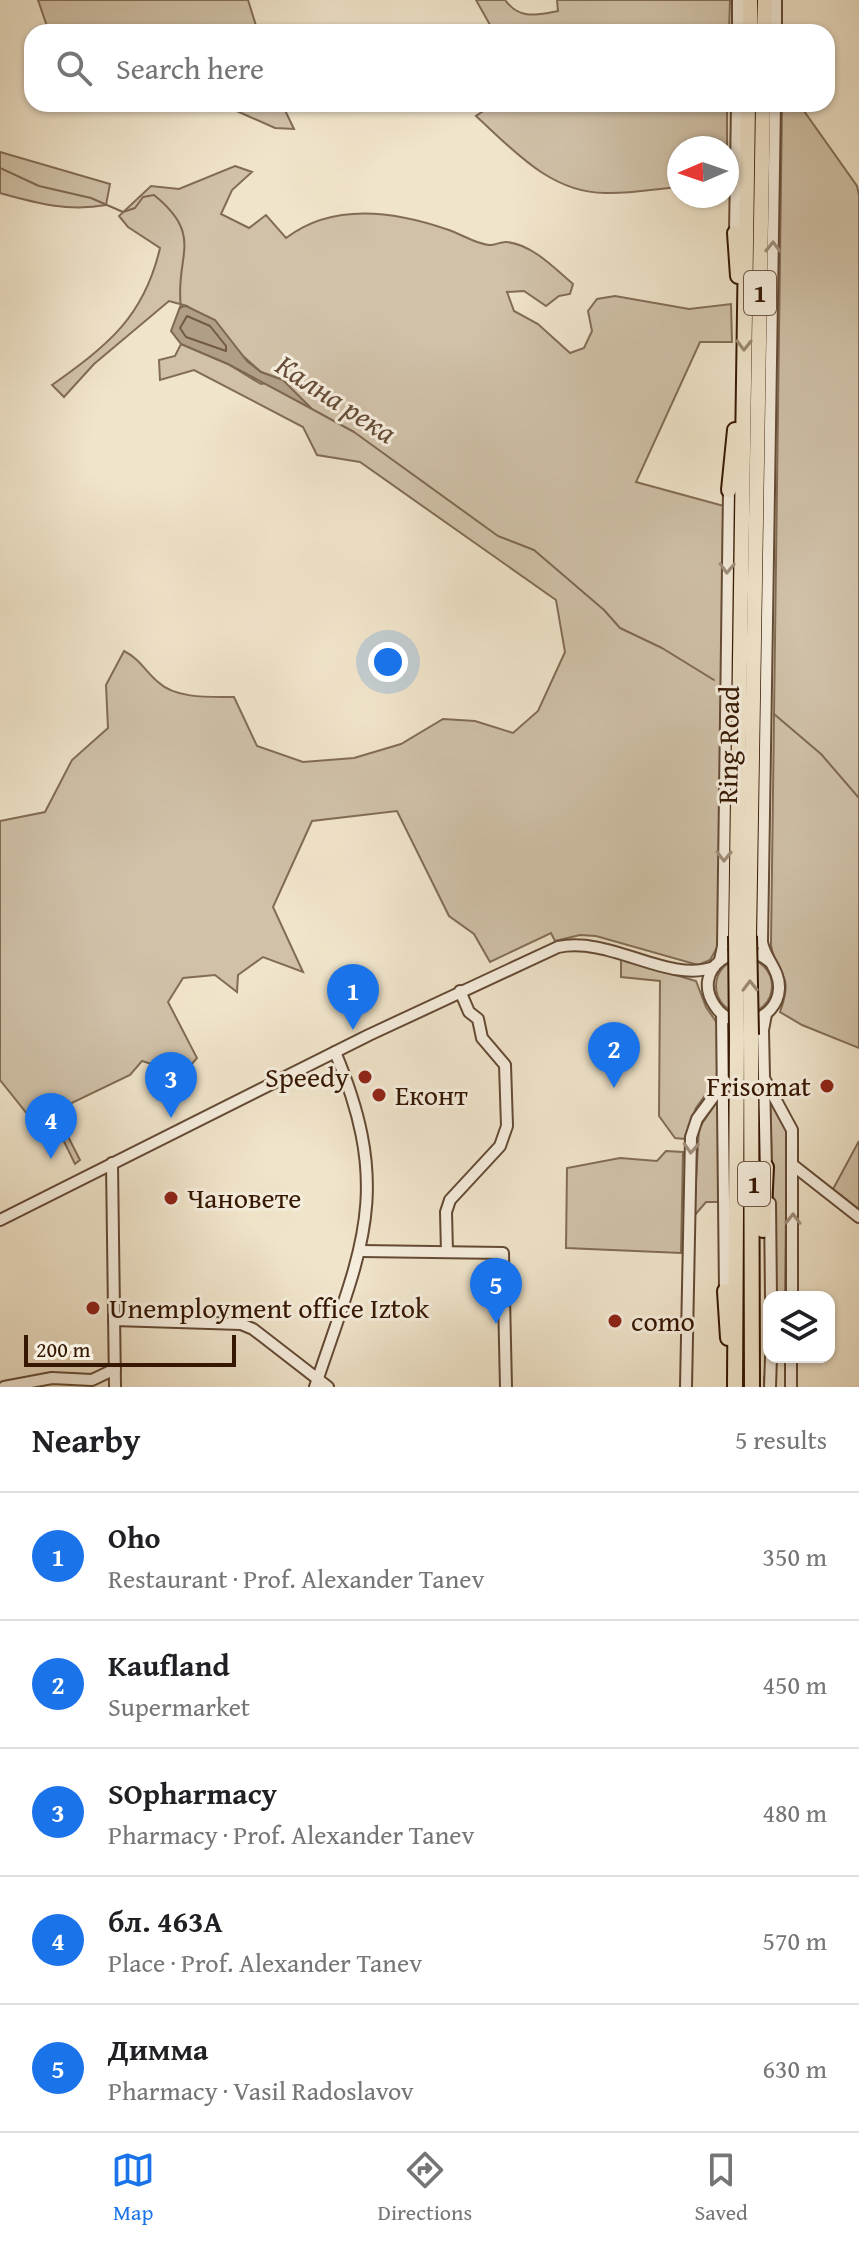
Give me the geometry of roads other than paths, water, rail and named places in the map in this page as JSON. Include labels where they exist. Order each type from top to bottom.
[{"type":"highway","points":[[754,24],[764,1]]},
{"type":"highway","points":[[764,1],[764,24]]},
{"type":"highway","name":"Ring Road","points":[[748,112],[743,936],[752,1387]]},
{"type":"highway","name":"Ring Road","points":[[743,936],[756,613],[763,112]]},
{"type":"highway","points":[[735,233],[745,316]]},
{"type":"highway","points":[[729,490],[736,408],[744,374]]},
{"type":"highway","points":[[758,482],[766,521]]},
{"type":"highway","points":[[756,613],[765,577]]},
{"type":"highway","name":"Ring Road","points":[[734,1387],[744,1035]]},
{"type":"highway","points":[[752,1333],[766,1167]]},
{"type":"highway","points":[[725,1291],[734,1387]]},
{"type":"street","points":[[738,0],[738,24]]},
{"type":"street","points":[[764,1],[773,24]]},
{"type":"street","points":[[735,233],[737,112]]},
{"type":"street","name":"Ring Road","points":[[770,962],[762,942],[765,577],[775,112]]},
{"type":"street","points":[[708,987],[723,946],[729,490]]},
{"type":"street","points":[[0,1220],[460,991],[546,952],[570,945],[604,947],[691,972],[708,987],[714,1005],[722,1014],[744,1022],[766,1014]]},
{"type":"street","points":[[691,972],[717,963],[733,952],[749,951],[770,962],[777,973],[779,992],[766,1014],[764,1078],[766,1167],[772,1233],[771,1291]]},
{"type":"street","points":[[447,1252],[446,1212],[450,1200],[500,1146],[507,1126],[505,1065],[482,1038],[478,1019],[469,1012],[460,991]]},
{"type":"street","points":[[722,1014],[725,1291]]},
{"type":"street","points":[[316,1383],[361,1251],[367,1204],[366,1147],[357,1105],[335,1052]]},
{"type":"street","points":[[764,1078],[792,1130],[792,1291]]},
{"type":"street","points":[[686,1387],[691,1137],[697,1119],[725,1081]]},
{"type":"street","points":[[112,1163],[115,1387]]},
{"type":"street","points":[[794,1166],[859,1217]]},
{"type":"street","points":[[361,1251],[502,1252],[506,1256],[506,1387]]},
{"type":"street","points":[[114,1320],[241,1324],[253,1329],[316,1383],[328,1387]]},
{"type":"street","points":[[770,1387],[771,1363]]},
{"type":"street","points":[[791,1363],[791,1387]]},
{"type":"street","points":[[4,1387],[52,1378],[92,1380],[115,1369]]},
{"type":"water","points":[[186,306],[215,320],[247,361],[261,372],[283,380],[312,409],[228,364],[181,344],[171,331],[180,307]]},
{"type":"waterway","name":"Кална река","points":[[0,168],[39,186],[91,198],[123,212],[135,208],[143,197],[154,195],[170,210],[184,236],[181,308]]},
{"type":"waterway","name":"Кална река","points":[[312,409],[354,432],[498,536],[534,550],[604,610],[620,628],[662,648],[714,680]]},
{"type":"waterway","name":"Кална река","points":[[774,714],[821,754],[859,798]]},
{"type":"waterway","points":[[764,1377],[764,1387]]},
{"type":"place","name":"Oho","points":[[353,1030]]},
{"type":"place","name":"Speedy","points":[[365,1077]]},
{"type":"place","name":"Frisomat","points":[[827,1086]]},
{"type":"place","name":"Kaufland","points":[[614,1088]]},
{"type":"place","name":"Еконт","points":[[379,1095]]},
{"type":"place","name":"SOpharmacy","points":[[171,1118]]},
{"type":"place","name":"бл. 463А","points":[[51,1159]]},
{"type":"place","name":"Чановете","points":[[171,1198]]},
{"type":"place","name":"Unemployment office Iztok","points":[[93,1308]]},
{"type":"place","name":"como","points":[[615,1321]]},
{"type":"place","name":"Димма","points":[[496,1324]]}]
